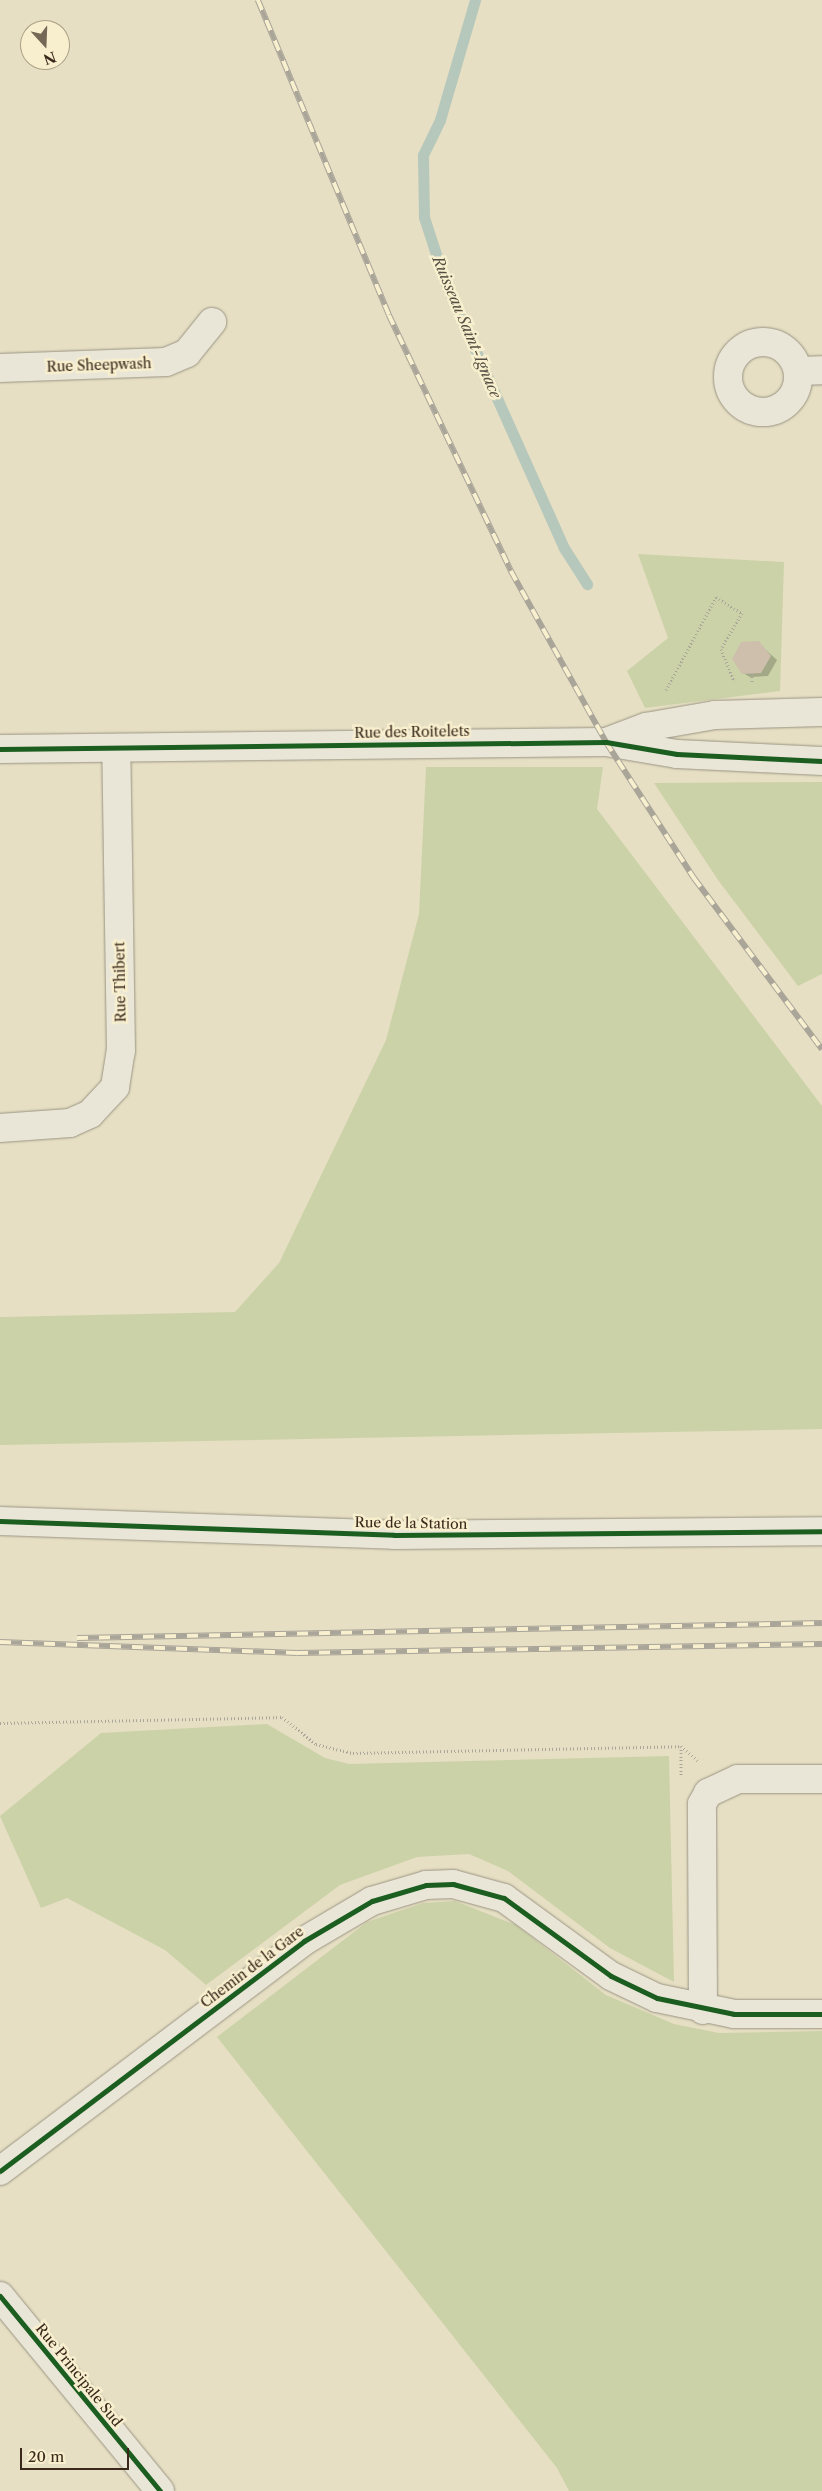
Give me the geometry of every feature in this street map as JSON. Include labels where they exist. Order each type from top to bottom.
[{"type":"street","name":"Rue Sheepwash","points":[[0,368],[166,362],[187,353],[212,322]]},
{"type":"street","name":"Rue des Roitelets","points":[[606,742],[646,727],[715,715],[822,712]]},
{"type":"street","name":"Rue des Roitelets","points":[[0,750],[606,742],[678,754],[822,761]]},
{"type":"street","name":"Rue Thibert","points":[[0,1128],[70,1123],[90,1114],[115,1086],[121,1052],[116,748]]},
{"type":"street","name":"Rue de la Station","points":[[0,1522],[394,1535],[822,1531]]},
{"type":"street","points":[[703,2010],[702,1804],[708,1793],[738,1779],[822,1778]]},
{"type":"street","name":"Chemin de la Gare","points":[[0,2171],[304,1941],[372,1901],[401,1890],[453,1884],[504,1898],[634,1990],[703,2010],[822,2014]]},
{"type":"street","name":"Rue Principale Sud","points":[[0,2296],[160,2491]]},
{"type":"path","points":[[662,697],[716,597],[742,613],[721,649],[734,683],[760,682]]},
{"type":"path","points":[[752,673],[752,682]]},
{"type":"path","points":[[0,1723],[282,1716],[316,1744],[353,1753],[681,1746]]},
{"type":"green space","points":[[638,554],[784,562],[780,691],[645,708],[627,671],[668,638]]},
{"type":"green space","points":[[426,767],[603,767],[597,809],[822,1106],[822,1429],[0,1445],[0,1317],[235,1312],[279,1263],[386,1040],[419,914]]},
{"type":"green space","points":[[822,782],[822,974],[798,986],[718,880],[654,783]]},
{"type":"green space","points":[[267,1724],[325,1758],[349,1764],[669,1756],[674,1982],[610,1948],[508,1871],[469,1854],[417,1857],[340,1885],[206,1985],[165,1950],[67,1898],[41,1908],[0,1816],[101,1733]]},
{"type":"green space","points":[[455,1901],[516,1925],[606,1995],[674,2024],[719,2033],[822,2031],[822,2491],[569,2491],[557,2468],[217,2037],[367,1922],[423,1903]]},
{"type":"building","points":[[759,641],[771,656],[761,673],[742,674],[732,659],[741,642]]},
{"type":"waterway","name":"Ruisseau Saint-Ignace","points":[[475,0],[440,120],[423,155],[424,217],[445,282],[564,548],[587,584]]},
{"type":"railway","points":[[258,0],[389,315],[511,571],[606,742],[694,878],[822,1049]]},
{"type":"railway","points":[[77,1638],[822,1623]]},
{"type":"railway","points":[[0,1642],[297,1653],[822,1644]]},
{"type":"cycle path","points":[[0,749],[606,742],[677,754],[822,761]]},
{"type":"cycle path","points":[[0,1521],[394,1535],[822,1531]]},
{"type":"cycle path","points":[[0,2171],[304,1941],[372,1901],[426,1885],[453,1884],[504,1898],[611,1976],[657,1998],[734,2014],[822,2014]]},
{"type":"cycle path","points":[[0,2296],[160,2491]]}]
